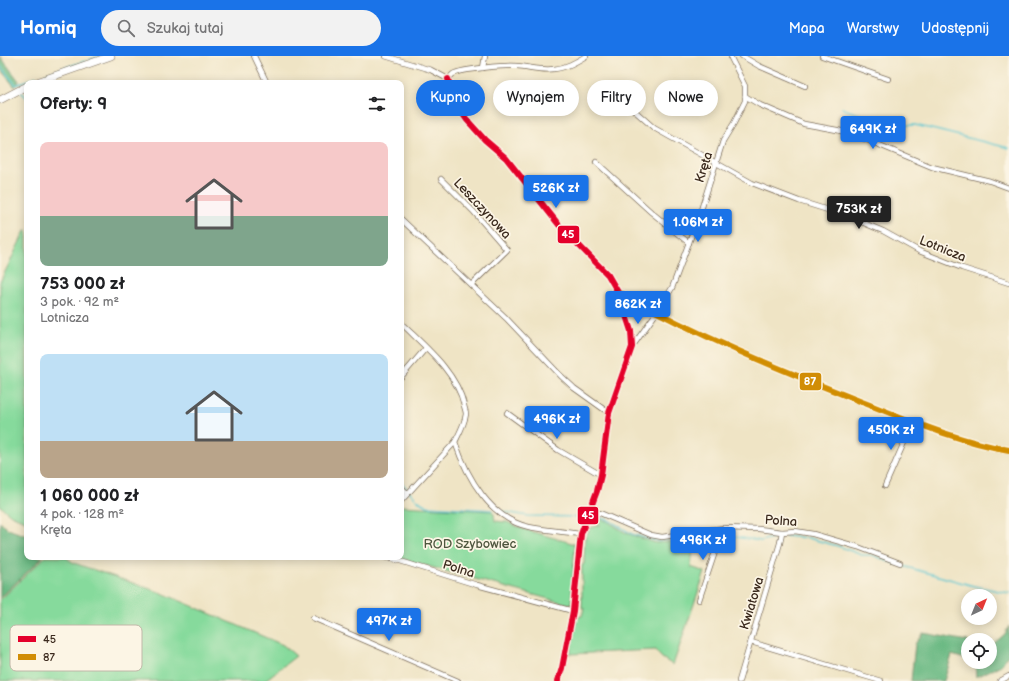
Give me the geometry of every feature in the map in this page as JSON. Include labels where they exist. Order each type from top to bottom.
[{"type":"street","points":[[43,80],[111,56]]},
{"type":"street","points":[[254,56],[266,80]]},
{"type":"street","points":[[385,56],[431,70],[448,79],[456,104],[466,120],[506,158],[559,224],[608,275],[619,294],[631,331],[632,347],[609,413],[601,475],[590,514],[581,534],[573,611],[558,681]]},
{"type":"street","points":[[483,68],[485,56]]},
{"type":"street","points":[[448,79],[452,74],[483,68],[518,66],[554,69],[565,67],[586,56]]},
{"type":"street","points":[[731,56],[745,86],[745,96],[777,113],[804,124],[853,134],[932,167],[990,181],[1009,188]]},
{"type":"street","points":[[742,56],[759,66],[805,86]]},
{"type":"street","points":[[822,56],[888,79]]},
{"type":"street","points":[[0,100],[24,88]]},
{"type":"street","name":"Kręta","points":[[632,347],[672,288],[701,210],[723,141],[745,101],[745,96]]},
{"type":"street","name":"Lotnicza","points":[[640,116],[654,128],[752,182],[799,201],[854,219],[919,251],[962,268],[1009,283]]},
{"type":"street","points":[[596,162],[651,212],[689,243]]},
{"type":"street","name":"Leszczynowa","points":[[441,179],[474,212],[507,250],[471,286]]},
{"type":"street","points":[[404,222],[506,318],[560,375],[574,388],[609,413]]},
{"type":"street","points":[[619,294],[623,294],[689,329],[772,365],[913,422],[964,439],[1009,450]]},
{"type":"street","points":[[404,325],[446,369],[456,383],[466,414],[461,430],[454,442],[404,498]]},
{"type":"street","points":[[404,374],[426,348]]},
{"type":"street","points":[[507,413],[558,450],[601,475]]},
{"type":"street","points":[[885,486],[913,422]]},
{"type":"street","points":[[454,442],[469,474],[481,494],[500,514],[510,520],[529,527],[581,534]]},
{"type":"street","points":[[404,488],[410,491]]},
{"type":"street","name":"Polna","points":[[590,514],[600,513],[651,535],[662,536],[723,528],[782,532],[795,531],[813,534],[858,547],[900,562]]},
{"type":"street","points":[[699,600],[723,528]]},
{"type":"street","name":"Kwiatowa","points":[[739,681],[782,532]]},
{"type":"street","name":"Polna","points":[[397,560],[477,585],[573,611]]},
{"type":"street","points":[[313,618],[458,681]]},
{"type":"street","points":[[751,642],[881,681]]},
{"type":"street","points":[[1000,681],[1009,676]]},
{"type":"green space","points":[[0,56],[19,81],[15,87],[0,69]]},
{"type":"green space","points":[[24,233],[24,521],[11,515],[0,506],[0,282]]},
{"type":"green space","name":"ROD Szybowiec","points":[[404,506],[492,511],[495,521],[507,522],[523,529],[575,544],[571,605],[404,560]]},
{"type":"green space","points":[[600,519],[607,521],[626,533],[656,543],[694,539],[691,567],[705,572],[673,665],[662,658],[655,650],[570,654],[577,617],[582,616],[584,608],[582,608],[582,565],[584,564],[585,538],[590,528],[600,525],[596,520]]},
{"type":"green space","points":[[0,522],[8,529],[24,535],[24,560],[40,560],[0,598]]},
{"type":"green space","points":[[42,560],[70,560],[74,563],[162,593],[283,645],[296,656],[264,681],[0,681],[0,600]]},
{"type":"green space","points":[[1009,626],[1009,654],[1001,665],[997,667],[997,641],[1005,634]]},
{"type":"green space","points":[[923,633],[961,640],[961,658],[952,655],[944,681],[911,681],[915,644]]},
{"type":"green space","points":[[975,669],[993,669],[976,677]]},
{"type":"waterway","points":[[89,60],[100,56]]},
{"type":"waterway","points":[[46,74],[85,61]]},
{"type":"waterway","points":[[0,66],[16,85],[24,82]]},
{"type":"waterway","points":[[28,80],[36,77]]},
{"type":"waterway","points":[[21,92],[24,95]]},
{"type":"waterway","points":[[842,108],[891,126],[915,125],[1009,148]]},
{"type":"waterway","points":[[404,485],[416,498],[427,506],[492,510]]},
{"type":"waterway","points":[[500,511],[528,516],[583,517]]},
{"type":"waterway","points":[[593,517],[607,519],[632,534],[658,541],[717,534]]},
{"type":"waterway","points":[[723,535],[761,541],[779,536]]},
{"type":"waterway","points":[[785,536],[808,538],[838,546],[862,555],[872,555],[896,564]]},
{"type":"waterway","points":[[903,566],[974,586],[1009,593]]},
{"type":"transit line","name":"45","points":[[448,79],[456,104],[467,120],[485,140],[506,158],[559,225],[608,275],[619,294],[631,331],[632,347],[609,413],[601,475],[597,491],[581,534],[573,611],[558,681]]},
{"type":"transit line","name":"87","points":[[619,294],[623,294],[709,338],[797,376],[913,422],[970,441],[1009,450]]}]
